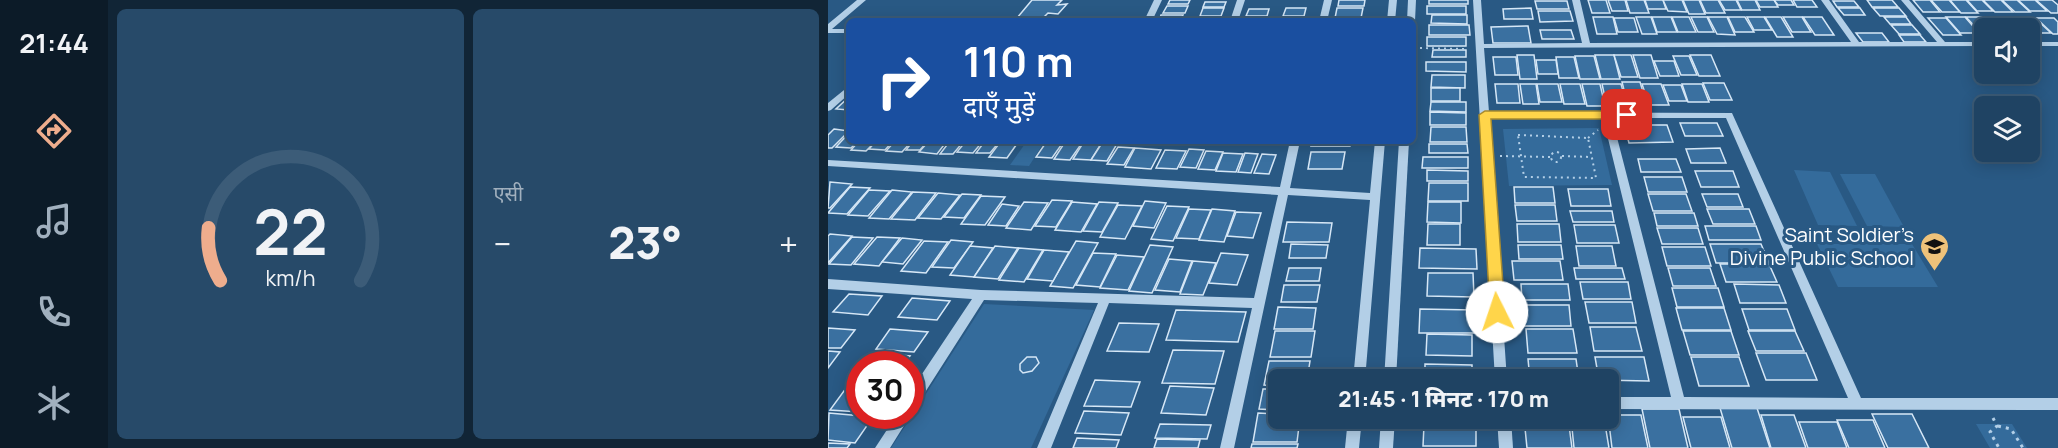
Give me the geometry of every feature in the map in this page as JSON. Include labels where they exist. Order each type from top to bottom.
[{"type":"street","points":[[828,29],[862,0]]},
{"type":"street","points":[[1149,18],[1158,0]]},
{"type":"street","points":[[1235,18],[1241,0]]},
{"type":"street","points":[[1324,18],[1328,0]]},
{"type":"street","points":[[1391,18],[1393,0]]},
{"type":"street","points":[[1411,18],[1412,0]]},
{"type":"street","points":[[1477,0],[1482,47],[1501,369]]},
{"type":"street","points":[[1576,0],[1586,45]]},
{"type":"street","points":[[1825,0],[1856,44]]},
{"type":"street","points":[[1905,0],[1943,44]]},
{"type":"street","points":[[828,15],[845,14]]},
{"type":"street","points":[[828,29],[846,31]]},
{"type":"street","points":[[1482,47],[1974,44]]},
{"type":"street","points":[[2040,44],[2058,44]]},
{"type":"street","points":[[828,108],[846,92]]},
{"type":"street","points":[[1485,115],[1729,115],[1857,403]]},
{"type":"street","points":[[1607,115],[1679,403]]},
{"type":"street","points":[[1227,448],[1294,144]]},
{"type":"street","points":[[1360,369],[1380,144]]},
{"type":"street","points":[[1391,369],[1404,144]]},
{"type":"street","points":[[828,163],[1375,197]]},
{"type":"street","points":[[830,286],[981,295],[1258,303]]},
{"type":"street","points":[[924,383],[981,295]]},
{"type":"street","points":[[1044,448],[1105,299]]},
{"type":"street","points":[[1619,403],[2058,404]]},
{"type":"street","points":[[882,448],[894,429]]},
{"type":"street","points":[[1352,448],[1354,429]]},
{"type":"street","points":[[1386,448],[1387,429]]},
{"type":"street","points":[[1505,429],[1506,448]]},
{"type":"path","points":[[1420,48],[1482,47]]},
{"type":"path","points":[[1518,135],[1588,138],[1596,178],[1524,177],[1521,156],[1518,135]]},
{"type":"path","points":[[1550,157],[1554,153],[1562,156],[1592,157]]},
{"type":"path","points":[[1488,155],[1550,157],[1557,161],[1562,156]]},
{"type":"path","points":[[1985,403],[1997,426]]},
{"type":"path","points":[[1999,448],[1990,432],[1997,426],[2006,426],[2013,430],[2023,448]]},
{"type":"shaded area","points":[[1599,128],[1612,185],[1509,186],[1503,129]]},
{"type":"shaded area","points":[[1025,144],[1043,144],[1029,166],[1010,165]]},
{"type":"shaded area","points":[[1794,170],[1830,172],[1857,226],[1818,225]]},
{"type":"shaded area","points":[[1840,174],[1875,174],[1904,227],[1867,226]]},
{"type":"shaded area","points":[[1817,244],[1912,244],[1938,287],[1838,287]]},
{"type":"shaded area","points":[[984,304],[1094,310],[1031,448],[891,448],[903,429],[924,429],[924,397]]},
{"type":"shaded area","points":[[1976,424],[2012,424],[2027,448],[1990,448]]},
{"type":"building","points":[[1032,0],[1062,0],[1057,5],[1067,4],[1058,14],[1048,13],[1043,18],[1017,18]]},
{"type":"building","points":[[1170,0],[1190,0],[1188,4],[1168,4]]},
{"type":"building","points":[[1339,0],[1365,0],[1364,6],[1338,6]]},
{"type":"building","points":[[1429,0],[1468,0],[1468,4],[1429,4]]},
{"type":"building","points":[[1588,0],[1606,0],[1610,13],[1592,13]]},
{"type":"building","points":[[1608,0],[1625,0],[1628,11],[1612,11]]},
{"type":"building","points":[[1626,0],[1644,0],[1649,13],[1630,13]]},
{"type":"building","points":[[1645,0],[1663,0],[1666,9],[1648,9]]},
{"type":"building","points":[[1663,0],[1682,0],[1687,12],[1668,11]]},
{"type":"building","points":[[1683,0],[1699,0],[1705,14],[1689,14]]},
{"type":"building","points":[[1700,0],[1718,0],[1725,13],[1706,13]]},
{"type":"building","points":[[1719,0],[1736,0],[1741,10],[1725,10]]},
{"type":"building","points":[[1737,0],[1755,0],[1760,10],[1742,10]]},
{"type":"building","points":[[1756,0],[1774,0],[1778,7],[1760,7]]},
{"type":"building","points":[[1774,0],[1791,0],[1794,5],[1778,5]]},
{"type":"building","points":[[1793,0],[1812,0],[1817,7],[1797,7]]},
{"type":"building","points":[[1867,0],[1892,0],[1898,7],[1872,7]]},
{"type":"building","points":[[1913,0],[1930,0],[1940,12],[1923,12]]},
{"type":"building","points":[[1931,0],[1949,0],[1960,12],[1942,12]]},
{"type":"building","points":[[1950,0],[1966,0],[1978,13],[1961,13]]},
{"type":"building","points":[[1967,0],[1982,0],[1993,11],[1977,11]]},
{"type":"building","points":[[1983,0],[2001,0],[2013,12],[1995,12]]},
{"type":"building","points":[[2002,0],[2017,0],[2030,12],[2015,12]]},
{"type":"building","points":[[2018,0],[2035,0],[2047,11],[2030,11]]},
{"type":"building","points":[[2036,0],[2052,0],[2058,5],[2058,13],[2051,13]]},
{"type":"building","points":[[1535,1],[1567,1],[1569,9],[1537,9]]},
{"type":"building","points":[[1833,1],[1854,1],[1859,7],[1837,7]]},
{"type":"building","points":[[1205,2],[1226,2],[1224,7],[1203,7]]},
{"type":"building","points":[[1167,6],[1188,6],[1185,13],[1163,13]]},
{"type":"building","points":[[1427,6],[1466,6],[1466,14],[1427,14]]},
{"type":"building","points":[[1203,8],[1224,8],[1221,16],[1200,16]]},
{"type":"building","points":[[1286,8],[1306,8],[1304,16],[1283,16]]},
{"type":"building","points":[[1337,8],[1363,8],[1361,18],[1335,18]]},
{"type":"building","points":[[1531,8],[1533,19],[1504,19],[1503,9]]},
{"type":"building","points":[[1838,8],[1860,8],[1865,15],[1844,15]]},
{"type":"building","points":[[1873,8],[1899,8],[1906,16],[1880,16]]},
{"type":"building","points":[[1249,9],[1269,9],[1267,16],[1246,16]]},
{"type":"building","points":[[1538,11],[1570,11],[1573,21],[1540,22]]},
{"type":"building","points":[[1161,15],[1183,15],[1182,18],[1160,18]]},
{"type":"building","points":[[1432,15],[1467,15],[1467,24],[1431,23]]},
{"type":"building","points":[[1593,17],[1613,17],[1617,34],[1597,34]]},
{"type":"building","points":[[1636,17],[1651,17],[1657,34],[1642,34]]},
{"type":"building","points":[[1652,17],[1671,17],[1677,32],[1657,32]]},
{"type":"building","points":[[1672,17],[1689,17],[1696,32],[1678,32]]},
{"type":"building","points":[[1691,17],[1707,17],[1714,32],[1698,32]]},
{"type":"building","points":[[1708,17],[1727,17],[1735,35],[1717,34]]},
{"type":"building","points":[[1728,17],[1745,17],[1754,32],[1735,32]]},
{"type":"building","points":[[1747,17],[1764,17],[1772,30],[1754,30]]},
{"type":"building","points":[[1765,17],[1781,17],[1793,37],[1777,37]]},
{"type":"building","points":[[1783,17],[1802,17],[1811,32],[1792,32]]},
{"type":"building","points":[[1803,17],[1822,17],[1834,35],[1815,35]]},
{"type":"building","points":[[1884,17],[1906,17],[1911,24],[1890,24]]},
{"type":"building","points":[[1946,17],[1965,17],[1974,27],[1974,33],[1960,33]]},
{"type":"building","points":[[1966,17],[1983,18],[1974,18],[1974,26]]},
{"type":"building","points":[[1614,18],[1634,18],[1638,32],[1618,32]]},
{"type":"building","points":[[1928,18],[1946,18],[1961,35],[1943,35]]},
{"type":"building","points":[[2040,18],[2054,18],[2058,22],[2058,34],[2053,34],[2040,22]]},
{"type":"building","points":[[2040,23],[2051,33],[2040,33]]},
{"type":"building","points":[[1429,25],[1469,25],[1470,35],[1429,35]]},
{"type":"building","points":[[1891,25],[1912,25],[1920,34],[1899,34]]},
{"type":"building","points":[[1528,26],[1531,43],[1493,43],[1491,27]]},
{"type":"building","points":[[1540,30],[1571,30],[1574,39],[1542,39]]},
{"type":"building","points":[[1856,33],[1882,33],[1889,42],[1863,42]]},
{"type":"building","points":[[1899,35],[1920,35],[1926,42],[1904,42]]},
{"type":"building","points":[[1427,37],[1466,37],[1466,46],[1427,46]]},
{"type":"building","points":[[1433,50],[1466,50],[1466,57],[1432,57]]},
{"type":"building","points":[[1517,55],[1534,55],[1537,79],[1520,79]]},
{"type":"building","points":[[1595,55],[1614,55],[1620,79],[1601,79]]},
{"type":"building","points":[[1614,55],[1631,55],[1638,77],[1621,77]]},
{"type":"building","points":[[1633,55],[1651,55],[1658,78],[1640,78]]},
{"type":"building","points":[[1690,55],[1711,55],[1720,76],[1699,76]]},
{"type":"building","points":[[1575,56],[1594,56],[1600,79],[1580,79]]},
{"type":"building","points":[[1673,56],[1689,56],[1697,75],[1681,75]]},
{"type":"building","points":[[1493,57],[1516,57],[1518,75],[1495,75]]},
{"type":"building","points":[[1556,57],[1574,57],[1579,78],[1559,78]]},
{"type":"building","points":[[1536,60],[1556,60],[1558,74],[1538,74]]},
{"type":"building","points":[[1654,61],[1674,61],[1679,76],[1660,76]]},
{"type":"building","points":[[1426,62],[1466,62],[1466,72],[1426,71]]},
{"type":"building","points":[[1432,75],[1465,75],[1465,88],[1431,87]]},
{"type":"building","points":[[1622,82],[1640,82],[1646,102],[1627,102]]},
{"type":"building","points":[[1703,83],[1724,83],[1732,100],[1710,100]]},
{"type":"building","points":[[1495,84],[1518,84],[1520,103],[1497,103]]},
{"type":"building","points":[[1520,84],[1536,84],[1539,104],[1523,104]]},
{"type":"building","points":[[1537,84],[1558,84],[1562,102],[1540,102]]},
{"type":"building","points":[[1560,84],[1580,84],[1585,104],[1564,104]]},
{"type":"building","points":[[1582,84],[1600,84],[1605,106],[1587,106]]},
{"type":"building","points":[[1602,84],[1621,84],[1626,102],[1606,102]]},
{"type":"building","points":[[1642,84],[1661,84],[1669,105],[1649,105]]},
{"type":"building","points":[[1682,84],[1702,84],[1709,102],[1688,102]]},
{"type":"building","points":[[1663,85],[1681,85],[1687,101],[1669,101]]},
{"type":"building","points":[[1431,88],[1460,88],[1460,101],[1431,101]]},
{"type":"building","points":[[846,100],[846,110],[836,109]]},
{"type":"building","points":[[1431,102],[1466,102],[1466,112],[1430,111]]},
{"type":"building","points":[[1430,112],[1466,113],[1466,125],[1430,125]]},
{"type":"building","points":[[1680,123],[1717,123],[1723,136],[1685,136]]},
{"type":"building","points":[[1624,125],[1667,125],[1673,142],[1629,143]]},
{"type":"building","points":[[1431,127],[1466,127],[1467,142],[1430,142]]},
{"type":"building","points":[[834,129],[846,131],[846,134],[832,148],[828,148],[828,135]]},
{"type":"building","points":[[846,136],[846,144],[855,144],[851,148],[836,147]]},
{"type":"building","points":[[856,144],[873,144],[866,151],[851,150]]},
{"type":"building","points":[[873,144],[890,144],[885,150],[869,149]]},
{"type":"building","points":[[892,144],[909,144],[902,152],[886,151]]},
{"type":"building","points":[[911,144],[925,144],[920,150],[906,150]]},
{"type":"building","points":[[926,144],[945,144],[937,154],[919,152]]},
{"type":"building","points":[[948,144],[961,144],[953,154],[940,154]]},
{"type":"building","points":[[964,144],[980,144],[973,153],[957,152]]},
{"type":"building","points":[[983,144],[998,144],[990,153],[976,153]]},
{"type":"building","points":[[999,144],[1017,144],[1007,158],[989,157]]},
{"type":"building","points":[[1045,144],[1062,144],[1052,158],[1036,157]]},
{"type":"building","points":[[1064,144],[1081,144],[1070,160],[1054,159]]},
{"type":"building","points":[[1082,144],[1101,144],[1091,160],[1073,159]]},
{"type":"building","points":[[1101,144],[1117,144],[1107,161],[1091,160]]},
{"type":"building","points":[[1311,144],[1350,144],[1350,146],[1311,146]]},
{"type":"building","points":[[1429,144],[1467,144],[1468,153],[1429,153]]},
{"type":"building","points":[[1118,147],[1134,148],[1124,165],[1107,164]]},
{"type":"building","points":[[1135,148],[1161,150],[1151,169],[1125,167]]},
{"type":"building","points":[[1720,148],[1726,163],[1691,163],[1686,149]]},
{"type":"building","points":[[1189,149],[1204,150],[1196,168],[1180,167]]},
{"type":"building","points":[[1165,150],[1186,151],[1177,169],[1156,168]]},
{"type":"building","points":[[1206,151],[1223,152],[1215,170],[1198,169]]},
{"type":"building","points":[[1311,152],[1345,152],[1342,169],[1308,169]]},
{"type":"building","points":[[1223,153],[1243,154],[1236,172],[1216,171]]},
{"type":"building","points":[[1245,153],[1258,154],[1251,173],[1238,172]]},
{"type":"building","points":[[1262,154],[1276,155],[1269,174],[1254,173]]},
{"type":"building","points":[[1423,157],[1468,157],[1468,168],[1422,168]]},
{"type":"building","points":[[1638,159],[1676,159],[1681,172],[1641,172]]},
{"type":"building","points":[[1427,170],[1468,171],[1468,181],[1427,181]]},
{"type":"building","points":[[1695,171],[1733,171],[1739,187],[1701,187]]},
{"type":"building","points":[[1644,177],[1682,177],[1687,192],[1648,192]]},
{"type":"building","points":[[830,182],[852,184],[828,208]]},
{"type":"building","points":[[1429,183],[1468,183],[1468,201],[1428,201]]},
{"type":"building","points":[[850,187],[870,188],[847,214],[828,213]]},
{"type":"building","points":[[1514,187],[1553,187],[1555,203],[1515,203]]},
{"type":"building","points":[[1568,189],[1608,189],[1611,206],[1571,206]]},
{"type":"building","points":[[869,190],[890,191],[868,216],[848,215]]},
{"type":"building","points":[[892,190],[912,192],[889,219],[869,218]]},
{"type":"building","points":[[913,192],[936,193],[915,220],[891,219]]},
{"type":"building","points":[[938,193],[960,195],[941,219],[918,218]]},
{"type":"building","points":[[962,194],[981,195],[964,218],[944,217]]},
{"type":"building","points":[[1648,194],[1686,194],[1692,211],[1653,211]]},
{"type":"building","points":[[1702,194],[1738,194],[1743,207],[1707,207]]},
{"type":"building","points":[[981,196],[1005,197],[985,225],[961,224]]},
{"type":"building","points":[[1052,200],[1072,201],[1056,227],[1035,226]]},
{"type":"building","points":[[1145,201],[1166,203],[1154,228],[1133,226]]},
{"type":"building","points":[[1024,202],[1048,203],[1031,230],[1006,228]]},
{"type":"building","points":[[1072,202],[1097,204],[1081,232],[1055,230]]},
{"type":"building","points":[[1099,202],[1118,203],[1102,232],[1083,231]]},
{"type":"building","points":[[1428,202],[1461,202],[1461,223],[1427,222]]},
{"type":"building","points":[[1002,204],[1019,206],[1006,226],[988,225]]},
{"type":"building","points":[[1118,205],[1142,206],[1125,239],[1100,237]]},
{"type":"building","points":[[1515,205],[1555,205],[1557,221],[1517,221]]},
{"type":"building","points":[[1167,206],[1189,207],[1173,241],[1151,239]]},
{"type":"building","points":[[1189,209],[1211,210],[1199,239],[1176,238]]},
{"type":"building","points":[[1212,209],[1235,211],[1224,242],[1199,240]]},
{"type":"building","points":[[1707,209],[1749,209],[1755,224],[1713,224]]},
{"type":"building","points":[[1570,211],[1612,211],[1614,222],[1573,222]]},
{"type":"building","points":[[1236,212],[1261,213],[1253,238],[1227,236]]},
{"type":"building","points":[[1654,213],[1694,213],[1698,226],[1657,226]]},
{"type":"building","points":[[1287,222],[1332,223],[1329,242],[1283,242]]},
{"type":"building","points":[[1428,224],[1460,224],[1460,245],[1427,245]]},
{"type":"building","points":[[1517,224],[1559,224],[1561,242],[1518,242]]},
{"type":"building","points":[[1574,225],[1615,225],[1619,243],[1577,243]]},
{"type":"building","points":[[1705,226],[1756,226],[1761,240],[1709,240]]},
{"type":"building","points":[[1657,228],[1698,228],[1703,244],[1662,244]]},
{"type":"building","points":[[830,234],[852,236],[828,263],[828,236]]},
{"type":"building","points":[[852,237],[873,238],[851,265],[829,264]]},
{"type":"building","points":[[877,237],[900,238],[879,266],[854,264]]},
{"type":"building","points":[[902,238],[922,240],[903,264],[882,262]]},
{"type":"building","points":[[951,240],[973,242],[954,268],[932,267]]},
{"type":"building","points":[[924,241],[948,242],[926,273],[901,271]]},
{"type":"building","points":[[1076,241],[1098,243],[1073,288],[1050,286]]},
{"type":"building","points":[[1291,244],[1328,245],[1326,258],[1289,258]]},
{"type":"building","points":[[1710,244],[1761,244],[1769,263],[1716,263]]},
{"type":"building","points":[[1150,245],[1173,247],[1152,293],[1129,291]]},
{"type":"building","points":[[1518,245],[1561,245],[1563,259],[1519,259]]},
{"type":"building","points":[[970,246],[993,248],[974,277],[950,275]]},
{"type":"building","points":[[995,246],[1018,248],[998,279],[974,277]]},
{"type":"building","points":[[1576,246],[1612,246],[1616,266],[1579,266]]},
{"type":"building","points":[[1662,247],[1705,247],[1711,266],[1667,266]]},
{"type":"building","points":[[1019,248],[1043,250],[1024,282],[999,280]]},
{"type":"building","points":[[1420,248],[1476,249],[1477,269],[1419,268]]},
{"type":"building","points":[[1044,250],[1069,252],[1053,281],[1027,279]]},
{"type":"building","points":[[1093,253],[1116,254],[1100,287],[1076,285]]},
{"type":"building","points":[[1221,253],[1248,255],[1237,285],[1209,283]]},
{"type":"building","points":[[1117,255],[1144,257],[1128,290],[1100,288]]},
{"type":"building","points":[[1169,259],[1192,261],[1180,292],[1155,290]]},
{"type":"building","points":[[1193,261],[1216,263],[1203,295],[1180,294]]},
{"type":"building","points":[[1512,261],[1560,261],[1563,280],[1514,280]]},
{"type":"building","points":[[1720,264],[1769,264],[1777,282],[1726,282]]},
{"type":"building","points":[[1289,268],[1321,268],[1319,281],[1286,281]]},
{"type":"building","points":[[1574,268],[1622,268],[1625,279],[1576,279]]},
{"type":"building","points":[[1668,268],[1710,268],[1716,286],[1673,286]]},
{"type":"building","points":[[1428,273],[1473,273],[1474,297],[1427,296]]},
{"type":"building","points":[[1580,282],[1628,282],[1631,299],[1583,299]]},
{"type":"building","points":[[1521,284],[1568,284],[1570,300],[1522,300]]},
{"type":"building","points":[[1734,284],[1779,285],[1786,303],[1740,303]]},
{"type":"building","points":[[1284,285],[1320,285],[1317,302],[1281,302]]},
{"type":"building","points":[[1672,288],[1718,288],[1724,307],[1677,307]]},
{"type":"building","points":[[849,294],[882,296],[868,315],[833,312]]},
{"type":"building","points":[[912,298],[950,301],[937,320],[898,317]]},
{"type":"building","points":[[1585,302],[1632,302],[1636,323],[1589,323]]},
{"type":"building","points":[[1519,305],[1569,305],[1571,326],[1521,326]]},
{"type":"building","points":[[1278,307],[1316,308],[1313,329],[1274,329]]},
{"type":"building","points":[[1676,308],[1724,308],[1731,330],[1682,330]]},
{"type":"building","points":[[1420,309],[1475,310],[1476,333],[1419,333]]},
{"type":"building","points":[[1742,309],[1787,309],[1795,330],[1749,330]]},
{"type":"building","points":[[1176,310],[1246,312],[1238,342],[1166,340]]},
{"type":"building","points":[[1119,323],[1159,324],[1149,352],[1107,351]]},
{"type":"building","points":[[1590,327],[1636,327],[1642,351],[1594,351]]},
{"type":"building","points":[[828,328],[855,330],[841,348],[828,348]]},
{"type":"building","points":[[890,329],[928,332],[915,351],[876,349]]},
{"type":"building","points":[[1526,329],[1573,329],[1577,353],[1528,353]]},
{"type":"building","points":[[1275,331],[1315,331],[1311,357],[1270,357]]},
{"type":"building","points":[[1683,331],[1731,331],[1739,355],[1690,355]]},
{"type":"building","points":[[1748,331],[1795,331],[1804,351],[1756,351]]},
{"type":"building","points":[[1427,334],[1472,335],[1472,356],[1426,355]]},
{"type":"building","points":[[1173,350],[1224,351],[1215,384],[1162,383]]},
{"type":"building","points":[[828,351],[840,352],[828,368]]},
{"type":"building","points":[[1756,353],[1806,353],[1817,380],[1766,380]]},
{"type":"building","points":[[1027,357],[1036,357],[1039,363],[1032,371],[1023,373],[1020,370],[1020,364]]},
{"type":"building","points":[[1595,357],[1644,357],[1649,381],[1619,380],[1619,369],[1597,369]]},
{"type":"building","points":[[1691,357],[1739,357],[1749,386],[1699,386]]},
{"type":"building","points":[[1528,359],[1576,359],[1577,369],[1529,369]]},
{"type":"building","points":[[1269,361],[1310,361],[1309,369],[1268,369],[1268,385],[1264,385]]},
{"type":"building","points":[[1425,364],[1472,365],[1472,369],[1425,369]]},
{"type":"building","points":[[1095,380],[1140,382],[1131,407],[1084,406]]},
{"type":"building","points":[[1170,386],[1214,388],[1206,415],[1161,413]]},
{"type":"building","points":[[846,388],[846,411],[830,410]]},
{"type":"building","points":[[1263,389],[1268,389],[1268,409],[1259,409]]},
{"type":"building","points":[[1720,408],[1757,408],[1770,448],[1732,448]]},
{"type":"building","points":[[1642,409],[1679,409],[1688,448],[1650,448]]},
{"type":"building","points":[[1084,411],[1129,413],[1121,435],[1075,433]]},
{"type":"building","points":[[829,413],[846,415],[846,429],[865,429],[855,443],[828,440]]},
{"type":"building","points":[[1258,413],[1268,414],[1268,429],[1299,429],[1297,442],[1253,442]]},
{"type":"building","points":[[1872,414],[1912,414],[1929,448],[1888,448]]},
{"type":"building","points":[[1619,415],[1641,415],[1648,448],[1612,448],[1610,429],[1619,429]]},
{"type":"building","points":[[1761,415],[1794,415],[1806,448],[1771,448]]},
{"type":"building","points":[[1683,417],[1721,417],[1730,448],[1691,448]]},
{"type":"building","points":[[1837,420],[1873,420],[1885,448],[1849,448]]},
{"type":"building","points":[[1799,422],[1837,422],[1847,448],[1808,448]]},
{"type":"building","points":[[1160,424],[1211,425],[1207,439],[1155,438]]},
{"type":"building","points":[[1424,429],[1476,429],[1476,446],[1423,446]]},
{"type":"building","points":[[1525,429],[1569,429],[1572,448],[1527,448]]},
{"type":"building","points":[[1572,429],[1606,429],[1609,448],[1574,448]]},
{"type":"building","points":[[1077,438],[1119,440],[1116,448],[1073,448]]},
{"type":"building","points":[[1157,439],[1200,440],[1198,448],[1154,448]]},
{"type":"building","points":[[828,443],[850,444],[847,448],[828,448]]},
{"type":"building","points":[[1252,444],[1298,444],[1297,448],[1251,448]]},
{"type":"place","name":"Saint Soldier’s Divine Public School","points":[[1935,272]]},
{"type":"route","points":[[1497,312],[1485,115],[1627,115]]}]
